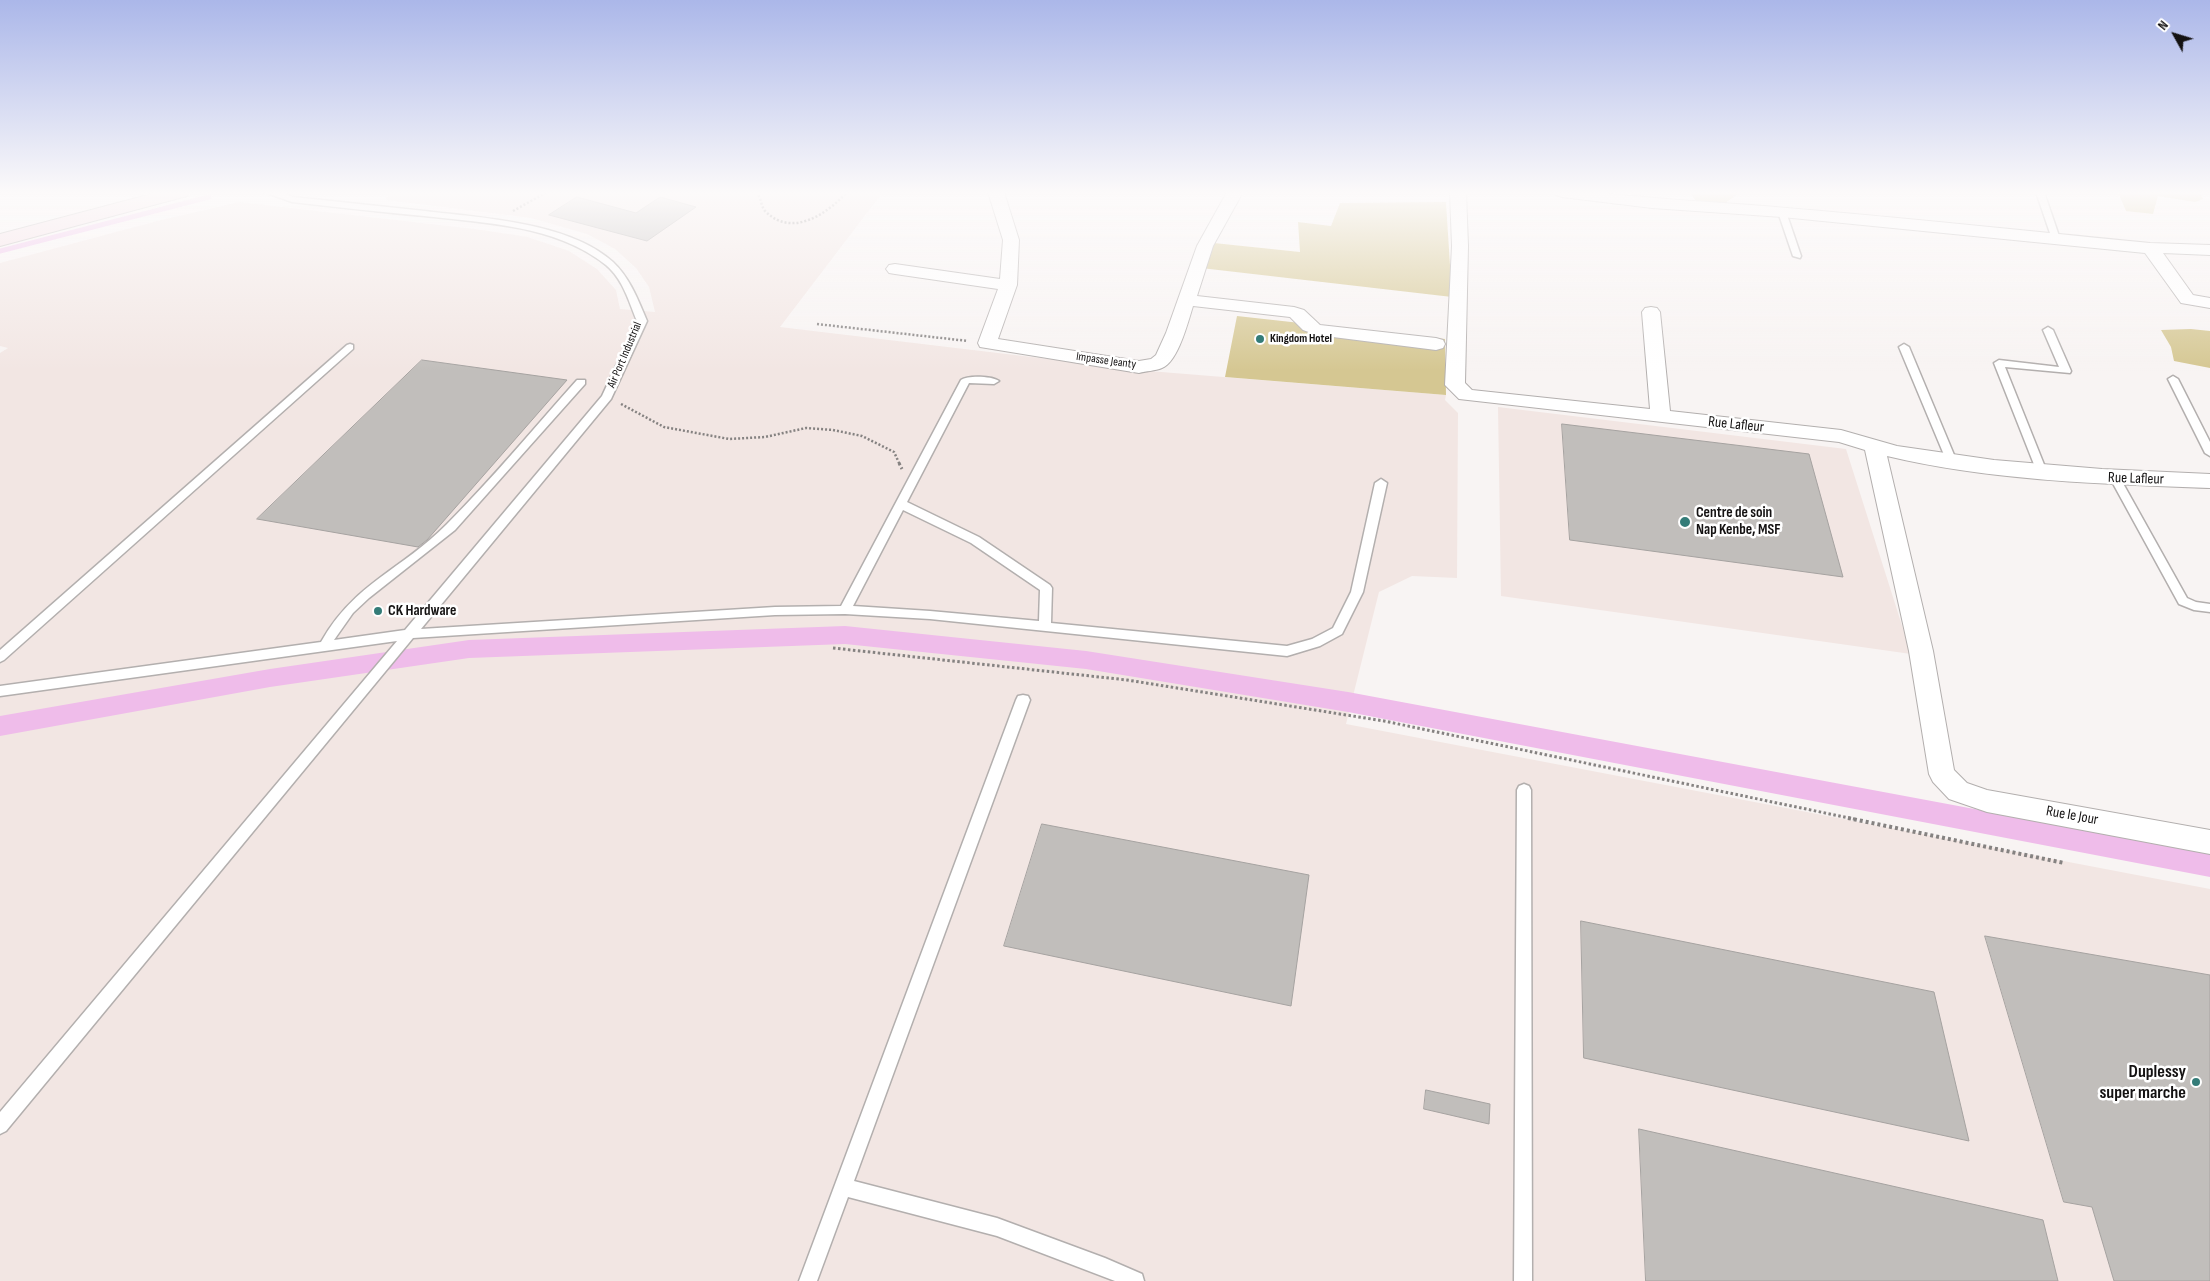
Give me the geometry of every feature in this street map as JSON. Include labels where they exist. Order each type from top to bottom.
[{"type":"street","points":[[987,343],[1008,284],[1010,252]]},
{"type":"street","name":"Impasse Jeanty","points":[[987,343],[1139,367],[1157,364],[1164,357],[1203,252]]},
{"type":"street","name":"Rue Lafleur","points":[[1460,252],[1455,385],[1466,396],[1841,436],[1875,449],[1952,462],[2115,478],[2210,481]]},
{"type":"street","points":[[2153,252],[2187,299],[2210,303]]},
{"type":"street","points":[[895,269],[1008,284]]},
{"type":"street","points":[[1186,300],[1294,312],[1303,318],[1310,328],[1317,330],[1436,344]]},
{"type":"street","points":[[1651,312],[1661,417]]},
{"type":"street","name":"Rue le Jour","points":[[1875,449],[1921,650],[1942,774],[1958,791],[1987,801],[2210,842]]},
{"type":"lane","name":"Air Port Industrial","points":[[0,1125],[338,722],[607,397],[642,321],[628,288],[610,264],[591,252]]},
{"type":"lane","points":[[1796,252],[1797,256]]},
{"type":"lane","points":[[2042,472],[1999,363],[2066,371],[2048,330]]},
{"type":"lane","points":[[1904,347],[1952,462]]},
{"type":"lane","points":[[0,657],[350,348]]},
{"type":"lane","points":[[2173,379],[2210,453]]},
{"type":"lane","points":[[845,610],[966,380],[994,381]]},
{"type":"lane","points":[[324,647],[332,630],[348,610],[366,592],[436,542],[452,527],[582,382]]},
{"type":"lane","points":[[2115,478],[2183,602],[2194,606],[2210,608]]},
{"type":"lane","points":[[0,691],[411,634],[774,611],[845,610],[930,615],[1287,651],[1316,643],[1338,631],[1357,592],[1381,483]]},
{"type":"lane","points":[[901,504],[975,540],[1046,588],[1045,626]]},
{"type":"lane","points":[[808,1281],[1023,700]]},
{"type":"lane","points":[[1524,790],[1524,1281]]},
{"type":"lane","points":[[842,1187],[997,1227],[1105,1267],[1135,1281]]},
{"type":"path","points":[[817,324],[987,343]]},
{"type":"path","points":[[607,397],[664,427],[729,439],[765,437],[806,428],[833,430],[862,436],[894,452],[910,486]]},
{"type":"path","points":[[833,648],[1127,680],[1384,721],[2064,863]]},
{"type":"shaded area","points":[[42,252],[570,252],[597,269],[616,290],[620,309],[655,312],[649,287],[636,268],[618,252],[837,252],[780,327],[1149,371],[1446,395],[1445,400],[1458,413],[1457,578],[1412,576],[1379,592],[1346,724],[2210,889],[2210,1281],[0,1281],[0,353],[8,348],[0,346],[0,263]]},
{"type":"shaded area","points":[[1209,252],[1449,252],[1452,297],[1201,268]]},
{"type":"shaded area","points":[[1237,316],[1445,339],[1446,395],[1225,377]]},
{"type":"shaded area","points":[[2191,329],[2210,331],[2210,368],[2174,361],[2171,347],[2161,330]]},
{"type":"shaded area","name":"Centre de soin Nap Kenbe, MSF","points":[[1498,407],[1846,449],[1911,654],[1501,596]]},
{"type":"building","points":[[422,360],[567,380],[427,540],[418,547],[257,519]]},
{"type":"building","points":[[1562,424],[1809,454],[1843,577],[1570,540]]},
{"type":"building","points":[[1042,824],[1309,875],[1291,1006],[1004,946]]},
{"type":"building","points":[[1581,921],[1934,992],[1969,1141],[1584,1058]]},
{"type":"building","points":[[1985,936],[2210,975],[2210,1281],[2114,1281],[2092,1207],[2064,1202]]},
{"type":"building","points":[[1426,1090],[1490,1104],[1489,1124],[1424,1109]]},
{"type":"building","points":[[1639,1129],[2043,1220],[2058,1281],[1646,1281]]},
{"type":"waterway","points":[[0,726],[270,678],[469,649],[845,635],[1086,660],[1348,702],[2210,865]]},
{"type":"place","name":"Kingdom Hotel","points":[[1260,339]]},
{"type":"place","name":"Centre de soin Nap Kenbe, MSF","points":[[1685,522]]},
{"type":"place","name":"CK Hardware","points":[[378,611]]},
{"type":"place","name":"Duplessy super marche","points":[[2196,1082]]}]
